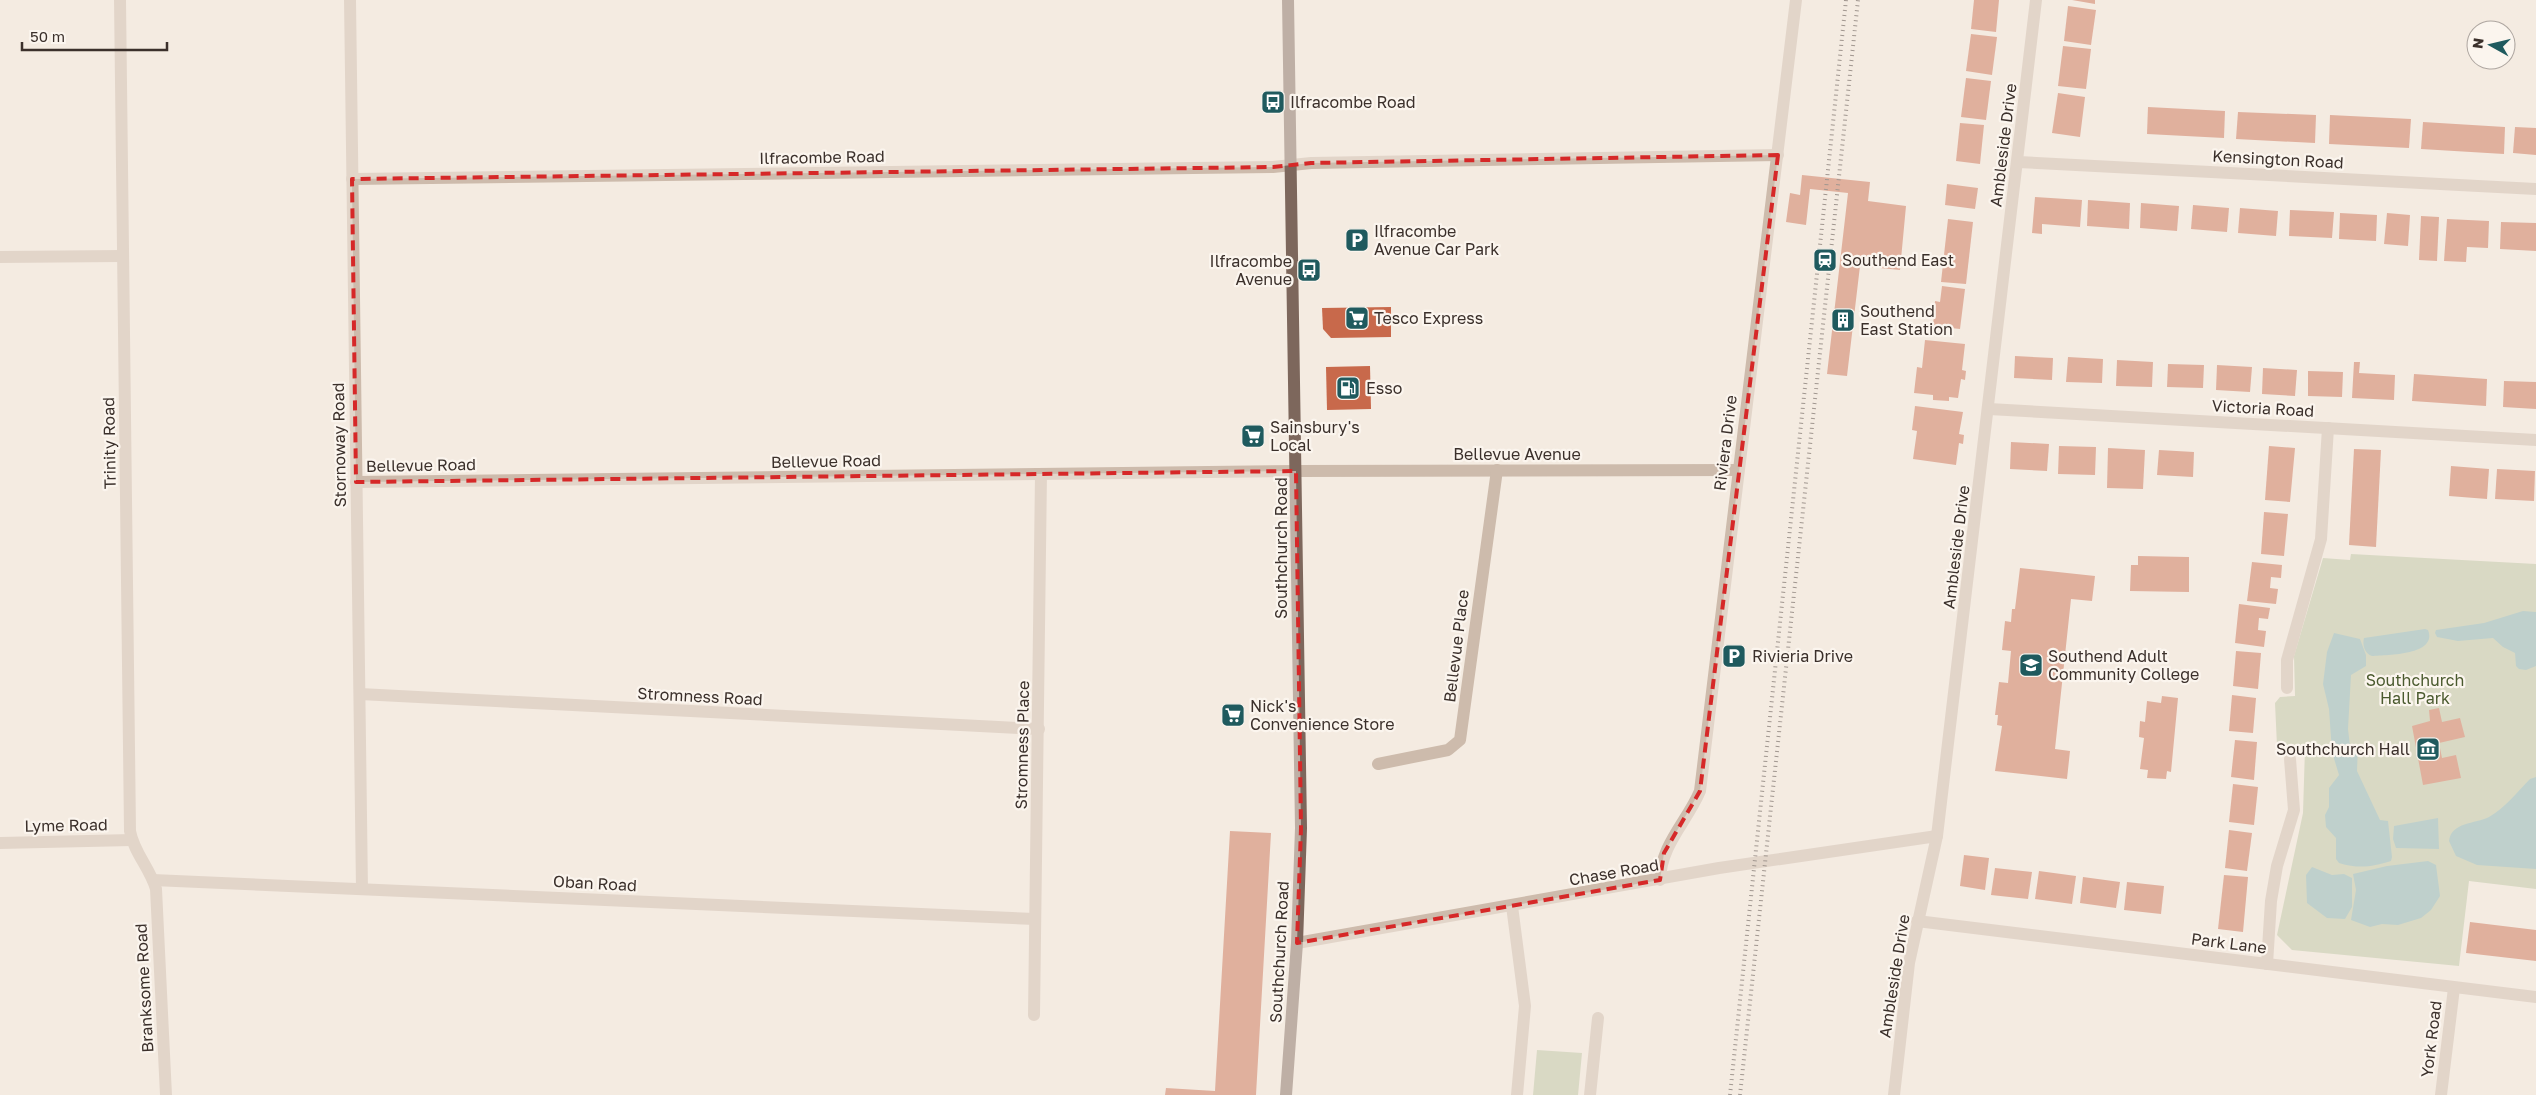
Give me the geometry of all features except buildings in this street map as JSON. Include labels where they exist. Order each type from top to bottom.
[{"type":"main road","name":"Southchurch Road","points":[[1286,1095],[1297,943],[1301,828],[1288,0]]},
{"type":"street","name":"Trinity Road","points":[[120,0],[122,256],[132,840],[154,880]]},
{"type":"street","name":"Stornoway Road","points":[[350,0],[362,888]]},
{"type":"street","name":"Riviera Drive","points":[[1660,880],[1664,853],[1695,805],[1700,791],[1796,0]]},
{"type":"street","name":"Ambleside Drive","points":[[1894,1095],[1909,963],[1917,921],[1933,863],[1938,836],[2036,0]]},
{"type":"street","points":[[1292,165],[1311,163],[1778,155]]},
{"type":"street","name":"Kensington Road","points":[[2018,162],[2536,189]]},
{"type":"street","name":"Ilfracombe Road","points":[[352,179],[1273,167],[1292,165]]},
{"type":"street","points":[[0,257],[122,256]]},
{"type":"street","name":"Victoria Road","points":[[1989,409],[2536,440]]},
{"type":"street","points":[[2287,688],[2287,660],[2321,540],[2328,428]]},
{"type":"street","name":"Bellevue Place","points":[[1378,764],[1448,750],[1460,740],[1497,470]]},
{"type":"street","name":"Bellevue Avenue","points":[[1296,471],[1738,470]]},
{"type":"street","name":"Bellevue Road","points":[[356,482],[1296,471]]},
{"type":"street","name":"Stromness Place","points":[[1034,1016],[1041,474]]},
{"type":"street","name":"Stromness Road","points":[[360,694],[1039,729]]},
{"type":"street","points":[[2267,964],[2271,902],[2277,866],[2294,810],[2290,759]]},
{"type":"street","name":"Chase Road","points":[[1297,943],[1719,868],[1938,836]]},
{"type":"street","name":"Lyme Road","points":[[0,843],[132,840]]},
{"type":"street","name":"Oban Road","points":[[154,880],[1036,919]]},
{"type":"street","name":"Branksome Road","points":[[154,880],[166,1095]]},
{"type":"street","points":[[1512,906],[1525,1006],[1517,1095]]},
{"type":"street","name":"Park Lane","points":[[1917,921],[2536,997]]},
{"type":"street","name":"York Road","points":[[2441,1095],[2454,988]]},
{"type":"street","points":[[1590,1095],[1598,1018]]},
{"type":"highlighted area","points":[[1778,155],[1700,791],[1664,853],[1660,880],[1297,943],[1301,828],[1296,471],[356,482],[352,179],[1273,167],[1311,163]]},
{"type":"green space","name":"Southchurch Hall Park","points":[[2351,554],[2536,564],[2536,889],[2469,881],[2459,966],[2292,950],[2277,935],[2303,813],[2305,748],[2277,746],[2275,703],[2280,697],[2295,696],[2294,656],[2323,558],[2350,560]]},
{"type":"green space","points":[[1537,1050],[1582,1053],[1578,1095],[1533,1095]]},
{"type":"water","points":[[2523,611],[2536,612],[2536,666],[2526,670],[2519,669],[2516,666],[2515,653],[2503,647],[2493,638],[2458,641],[2437,637],[2435,633],[2436,630],[2484,623]]},
{"type":"water","points":[[2428,630],[2429,638],[2426,644],[2410,652],[2372,656],[2366,651],[2364,646],[2364,638]]},
{"type":"water","points":[[2334,633],[2360,639],[2366,655],[2366,666],[2351,675],[2348,729],[2350,746],[2358,746],[2357,771],[2380,820],[2388,821],[2392,857],[2391,861],[2371,866],[2359,867],[2339,863],[2336,859],[2336,838],[2326,827],[2325,815],[2329,807],[2329,788],[2339,775],[2332,752],[2329,709],[2323,684],[2327,652]]},
{"type":"water","points":[[2536,777],[2536,869],[2477,865],[2456,856],[2449,841],[2454,830],[2489,817],[2506,804],[2530,779]]},
{"type":"water","points":[[2438,818],[2439,849],[2396,848],[2393,839],[2394,826]]},
{"type":"water","points":[[2428,861],[2436,865],[2440,896],[2431,910],[2421,918],[2398,925],[2382,924],[2370,927],[2351,920],[2356,890],[2353,874],[2387,866]]},
{"type":"water","points":[[2312,867],[2332,875],[2344,874],[2352,878],[2352,907],[2345,919],[2327,918],[2307,903],[2306,875]]},
{"type":"railway","points":[[1730,1095],[1846,0]]},
{"type":"railway","points":[[1740,1095],[1858,0]]},
{"type":"place","name":"Ilfracombe Road","points":[[1273,102]]},
{"type":"place","name":"Ilfracombe Avenue Car Park","points":[[1357,240]]},
{"type":"place","name":"Southend East","points":[[1825,260]]},
{"type":"place","name":"Ilfracombe Avenue","points":[[1309,270]]},
{"type":"place","name":"Tesco Express","points":[[1357,318]]},
{"type":"place","name":"Southend East Station","points":[[1843,320]]},
{"type":"place","name":"Esso","points":[[1348,388]]},
{"type":"place","name":"Sainsbury's Local","points":[[1253,436]]},
{"type":"place","name":"Rivieria Drive","points":[[1734,656]]},
{"type":"place","name":"Southend Adult Community College","points":[[2031,665]]},
{"type":"place","name":"Nick's Convenience Store","points":[[1233,715]]},
{"type":"place","name":"Southchurch Hall","points":[[2428,749]]}]
